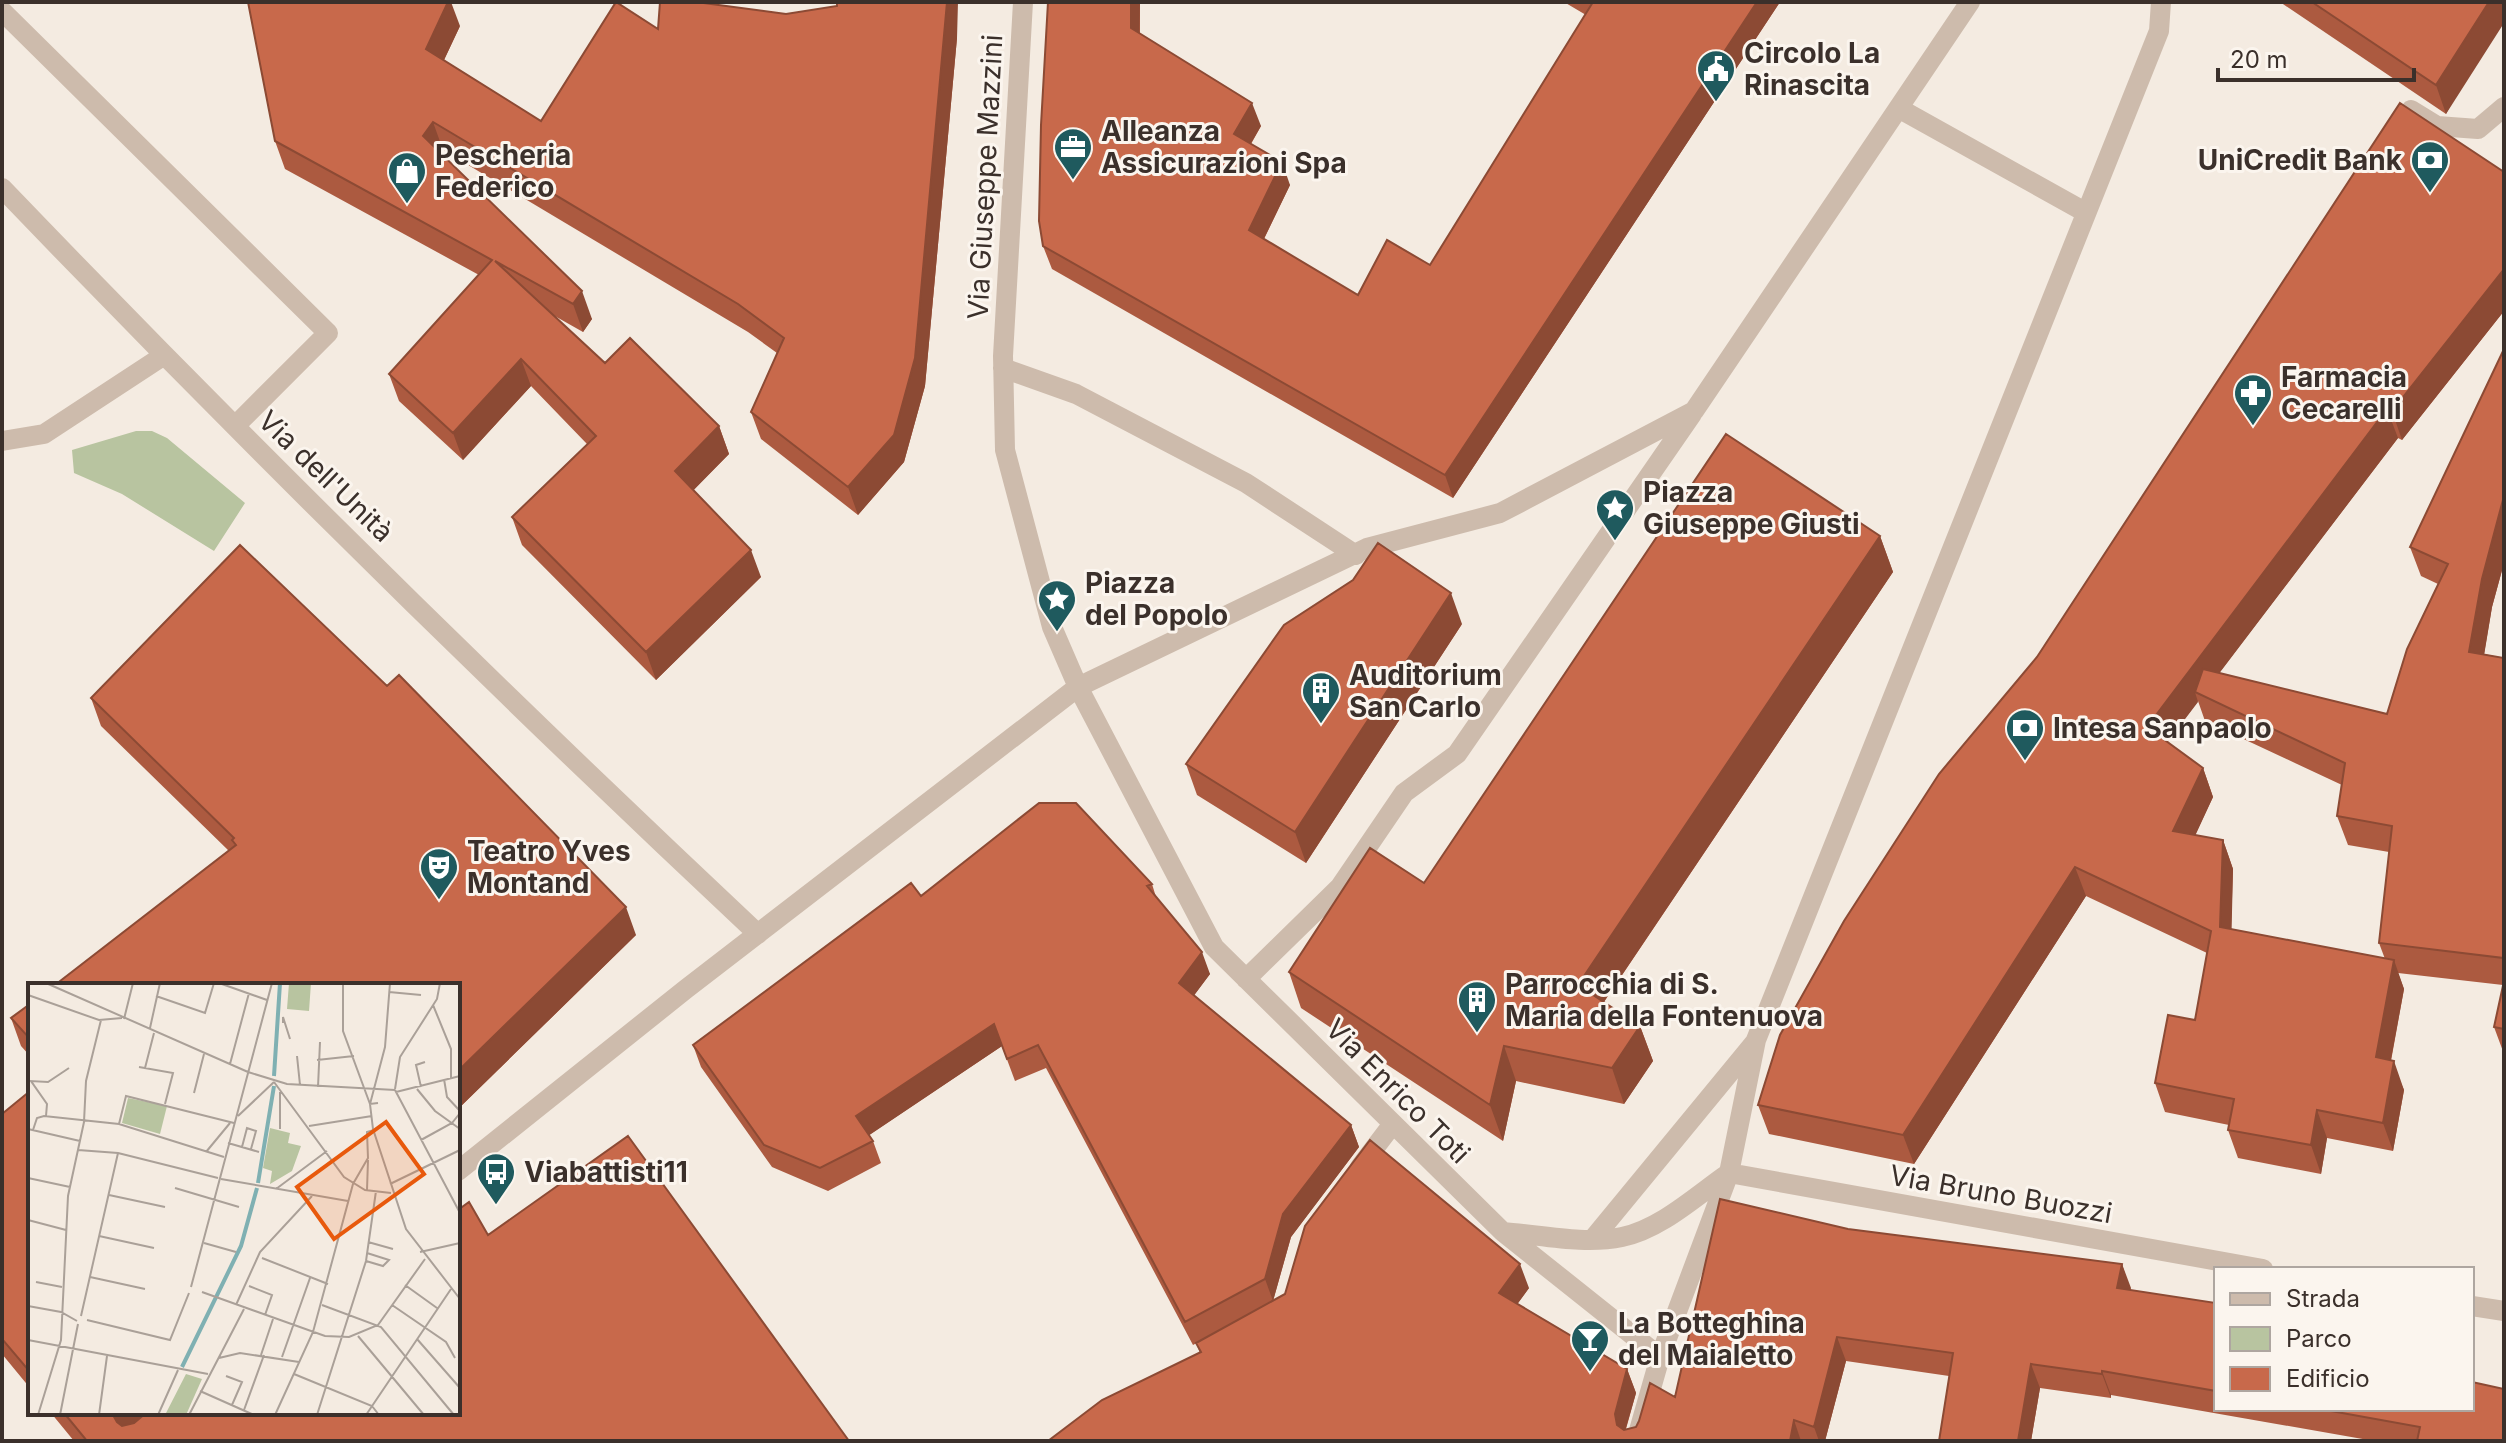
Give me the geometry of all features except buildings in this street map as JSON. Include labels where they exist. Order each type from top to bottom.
[{"type":"street","name":"Via Giuseppe Mazzini","points":[[1023,2],[1003,362],[1005,450],[1052,627],[1078,687]]},
{"type":"street","points":[[1246,979],[1340,887],[1404,793],[1457,754],[1694,411],[1970,2]]},
{"type":"street","points":[[1636,1441],[1660,1357],[1729,1173],[1756,1040],[2159,31],[2161,2]]},
{"type":"street","points":[[2,11],[328,333],[235,426]]},
{"type":"street","points":[[2411,110],[2437,126],[2478,129],[2504,107]]},
{"type":"street","points":[[1900,109],[2085,212]]},
{"type":"street","name":"Via dell'Unità","points":[[2,188],[163,356],[615,800],[758,934]]},
{"type":"street","points":[[2,441],[44,434],[163,356]]},
{"type":"street","points":[[1003,362],[1076,394],[1246,483],[1356,555]]},
{"type":"street","points":[[460,1169],[686,989],[1078,687],[1149,646],[1367,548],[1500,513],[1694,411]]},
{"type":"street","name":"Via Enrico Toti","points":[[1078,687],[1214,947],[1503,1232],[1660,1357]]},
{"type":"street","points":[[1592,1240],[1756,1040]]},
{"type":"street","points":[[1347,1185],[1392,1125]]},
{"type":"street","points":[[1503,1232],[1592,1240],[1624,1237],[1667,1217],[1729,1173]]},
{"type":"street","name":"Via Bruno Buozzi","points":[[1729,1173],[2252,1267]]},
{"type":"street","points":[[2474,1306],[2504,1311]]},
{"type":"green space","points":[[136,431],[152,431],[167,438],[245,503],[214,551],[122,494],[74,473],[72,450]]},
{"type":"place","name":"Circolo La Rinascita","points":[[1716,103]]},
{"type":"place","name":"Alleanza Assicurazioni Spa","points":[[1073,181]]},
{"type":"place","name":"UniCredit Bank","points":[[2430,194]]},
{"type":"place","name":"Pescheria Federico","points":[[407,205]]},
{"type":"place","name":"Farmacia Cecarelli","points":[[2253,427]]},
{"type":"place","name":"Piazza Giuseppe Giusti","points":[[1615,542]]},
{"type":"place","name":"Piazza del Popolo","points":[[1057,633]]},
{"type":"place","name":"Auditorium San Carlo","points":[[1321,725]]},
{"type":"place","name":"Intesa Sanpaolo","points":[[2025,762]]},
{"type":"place","name":"Teatro Yves Montand","points":[[439,901]]},
{"type":"place","name":"Parrocchia di S. Maria della Fontenuova","points":[[1477,1034]]},
{"type":"place","name":"Viabattisti11","points":[[496,1206]]},
{"type":"place","name":"La Botteghina del Maialetto","points":[[1590,1373]]}]
